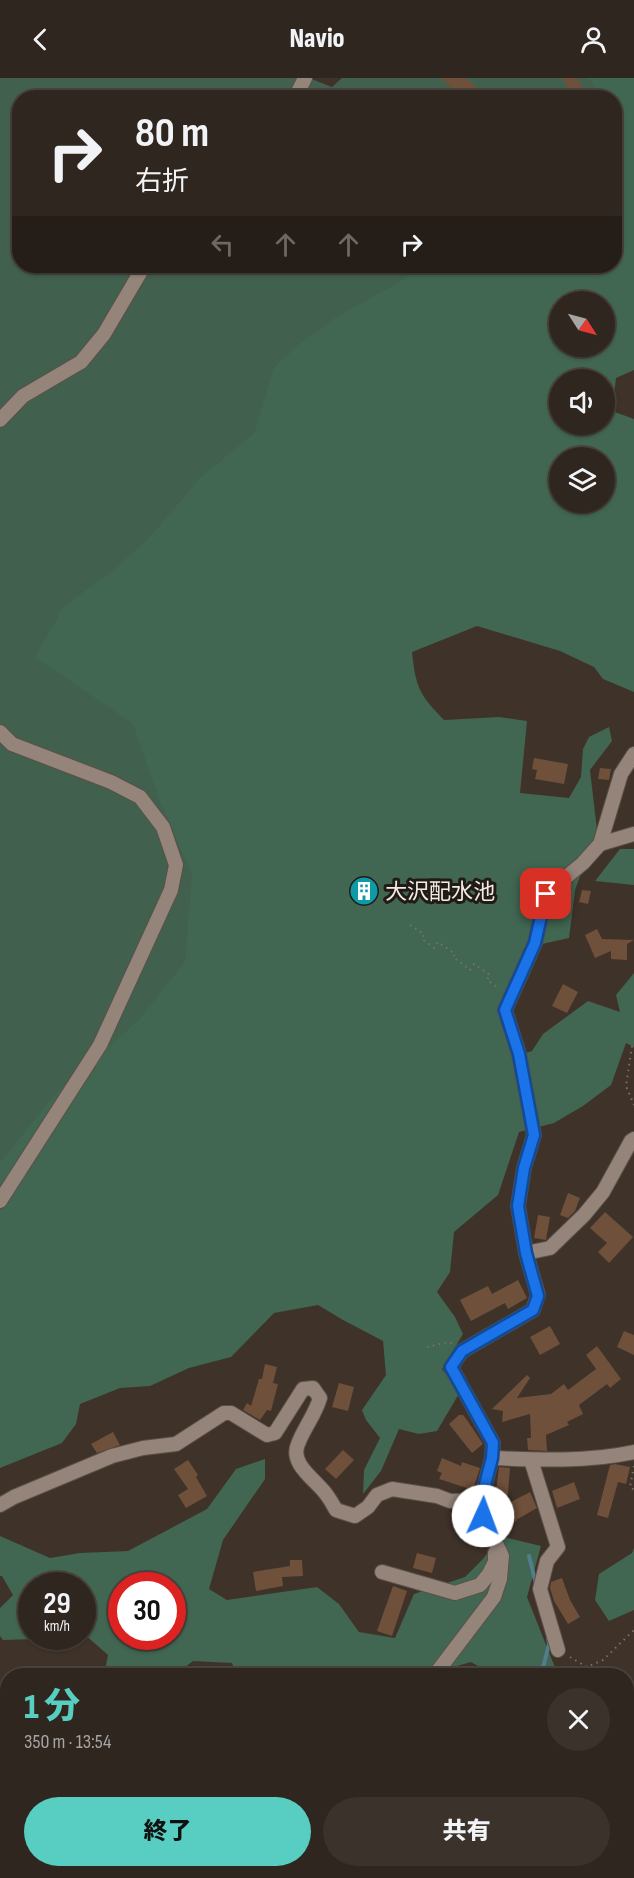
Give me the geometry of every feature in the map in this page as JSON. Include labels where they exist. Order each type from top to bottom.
[{"type":"street","points":[[0,420],[23,396],[81,362],[104,334],[140,273]]},
{"type":"street","points":[[0,732],[12,744],[111,782],[140,797],[163,826],[176,865],[171,890],[100,1045],[0,1201]]},
{"type":"street","points":[[440,1668],[494,1597],[500,1579],[502,1556],[483,1516],[481,1500],[492,1458],[493,1443],[451,1367],[462,1351],[533,1310],[538,1296],[526,1253],[518,1206],[524,1168],[534,1135],[519,1054],[505,1010],[535,943],[546,894],[584,863],[600,844],[621,774],[634,754]]},
{"type":"street","points":[[600,844],[634,834]]},
{"type":"street","points":[[526,1253],[550,1248],[584,1215],[603,1192],[634,1139]]},
{"type":"street","points":[[0,1504],[112,1456],[143,1448],[176,1444],[224,1413],[231,1413],[267,1435],[275,1433],[303,1389],[313,1388],[320,1398],[296,1446],[296,1457],[301,1467],[326,1493],[336,1510],[355,1516],[368,1508],[377,1495],[392,1489],[437,1496],[450,1501],[481,1500]]},
{"type":"street","points":[[492,1458],[531,1460],[604,1458],[634,1452]]},
{"type":"street","points":[[531,1460],[558,1546],[548,1561],[540,1589],[558,1650]]},
{"type":"street","points":[[382,1572],[455,1593],[480,1585],[495,1562],[493,1536]]},
{"type":"path","points":[[411,925],[424,934],[422,939],[434,948],[438,942],[455,954],[453,957],[470,970],[474,964],[490,975],[487,980],[512,996]]},
{"type":"path","points":[[632,1046],[626,1086],[634,1105]]},
{"type":"path","points":[[427,1347],[449,1342],[462,1351]]},
{"type":"path","points":[[634,1466],[630,1487],[634,1490]]},
{"type":"path","points":[[558,1650],[587,1667],[603,1660],[634,1630]]},
{"type":"green space","points":[[0,78],[309,78],[332,87],[342,78],[595,78],[604,90],[12,90],[12,273],[449,273],[230,933],[0,1256]]},
{"type":"green space","points":[[589,78],[634,78],[634,370],[616,378],[615,386],[615,369],[549,369],[549,435],[615,435],[615,412],[634,419],[634,692],[603,679],[594,667],[560,651],[477,626],[412,652],[420,690],[444,720],[499,717],[527,721],[520,793],[569,798],[581,777],[583,749],[589,737],[609,727],[612,741],[590,770],[597,830],[575,890],[569,938],[524,948],[501,1007],[513,1057],[532,1051],[543,1034],[588,1001],[620,1012],[616,995],[634,973],[634,1047],[626,1043],[611,1085],[583,1106],[554,1123],[519,1132],[498,1195],[454,1232],[450,1272],[437,1292],[455,1317],[463,1334],[442,1369],[460,1392],[437,1431],[419,1434],[399,1429],[381,1471],[363,1494],[364,1470],[380,1438],[366,1420],[362,1410],[386,1375],[383,1341],[318,1305],[274,1313],[231,1357],[189,1368],[150,1386],[120,1388],[80,1404],[76,1424],[62,1443],[0,1468],[0,1162],[60,1089],[139,1020],[185,962],[192,875],[159,799],[133,724],[35,657],[64,606],[106,576],[145,542],[200,478],[255,432],[274,367],[333,319],[412,273],[622,273],[622,138],[624,138],[622,134],[622,90],[597,90]]},
{"type":"green space","points":[[620,849],[634,849],[634,885],[595,881]]},
{"type":"green space","points":[[265,1459],[265,1479],[223,1540],[209,1589],[227,1600],[317,1587],[339,1604],[359,1632],[395,1638],[414,1594],[465,1577],[483,1559],[500,1536],[541,1546],[527,1597],[555,1668],[482,1668],[471,1662],[450,1668],[234,1668],[232,1663],[193,1661],[184,1668],[105,1668],[108,1655],[96,1644],[96,1572],[18,1572],[18,1640],[3,1640],[0,1636],[0,1608],[13,1595],[0,1576],[0,1536],[50,1558],[80,1553],[128,1551],[207,1509],[236,1469]]},
{"type":"green space","points":[[634,1548],[634,1610],[609,1621],[595,1600],[599,1574],[632,1553]]},
{"type":"building","points":[[441,78],[466,78],[479,90],[454,90]]},
{"type":"building","points":[[562,78],[577,78],[584,90],[569,90]]},
{"type":"building","points":[[534,758],[568,764],[564,784],[535,779],[537,770],[532,769]]},
{"type":"building","points":[[600,768],[611,769],[609,780],[598,779]]},
{"type":"building","points":[[582,890],[591,891],[588,904],[579,902]]},
{"type":"building","points":[[597,929],[602,939],[634,940],[627,944],[627,960],[611,959],[611,951],[595,958],[585,935]]},
{"type":"building","points":[[563,984],[578,992],[567,1013],[552,1006]]},
{"type":"building","points":[[568,1193],[580,1198],[575,1211],[568,1218],[560,1215]]},
{"type":"building","points":[[605,1212],[633,1237],[609,1263],[598,1252],[607,1243],[590,1228]]},
{"type":"building","points":[[538,1215],[550,1217],[546,1240],[534,1238]]},
{"type":"building","points":[[518,1280],[527,1298],[508,1309],[505,1303],[471,1321],[460,1300],[488,1286],[492,1294]]},
{"type":"building","points":[[550,1326],[560,1344],[540,1355],[530,1337]]},
{"type":"building","points":[[624,1331],[634,1335],[634,1355],[617,1347]]},
{"type":"building","points":[[597,1346],[621,1379],[610,1388],[607,1384],[579,1405],[583,1414],[567,1422],[569,1425],[546,1435],[547,1451],[528,1450],[527,1438],[531,1438],[530,1414],[502,1422],[503,1411],[492,1409],[527,1375],[530,1378],[517,1398],[551,1394],[564,1384],[568,1390],[596,1369],[586,1355]]},
{"type":"building","points":[[265,1364],[277,1367],[273,1383],[278,1384],[271,1411],[267,1410],[260,1420],[243,1410],[247,1403],[251,1406],[259,1379],[262,1379]]},
{"type":"building","points":[[339,1383],[354,1387],[348,1411],[332,1407]]},
{"type":"building","points":[[459,1415],[463,1415],[483,1444],[472,1453],[449,1424]]},
{"type":"building","points":[[113,1432],[120,1445],[97,1453],[91,1444]]},
{"type":"building","points":[[343,1450],[354,1460],[336,1479],[325,1469]]},
{"type":"building","points":[[442,1458],[461,1466],[462,1462],[480,1468],[473,1490],[439,1479],[442,1473],[437,1471]]},
{"type":"building","points":[[188,1460],[198,1475],[196,1477],[207,1496],[186,1508],[178,1495],[188,1489],[174,1469]]},
{"type":"building","points":[[610,1465],[630,1467],[626,1484],[618,1482],[608,1518],[597,1515]]},
{"type":"building","points":[[499,1467],[510,1468],[507,1504],[530,1492],[537,1508],[517,1521],[505,1525],[505,1531],[494,1500]]},
{"type":"building","points":[[574,1482],[580,1499],[557,1508],[552,1491]]},
{"type":"building","points":[[417,1553],[436,1558],[432,1573],[413,1568]]},
{"type":"building","points":[[290,1560],[302,1560],[303,1576],[282,1577],[283,1586],[256,1591],[253,1572],[290,1566]]},
{"type":"building","points":[[562,1578],[570,1600],[580,1617],[568,1624],[554,1601],[550,1588],[551,1582]]},
{"type":"building","points":[[393,1586],[407,1591],[392,1636],[377,1631]]},
{"type":"waterway","points":[[529,1556],[536,1584]]},
{"type":"waterway","points":[[543,1668],[549,1644],[548,1638]]},
{"type":"place","name":"大沢配水池","points":[[364,891]]},
{"type":"route","points":[[483,1516],[481,1500],[492,1458],[493,1443],[451,1367],[462,1351],[533,1310],[538,1296],[526,1253],[518,1206],[524,1168],[534,1135],[519,1054],[505,1010],[535,943],[546,894]]}]
